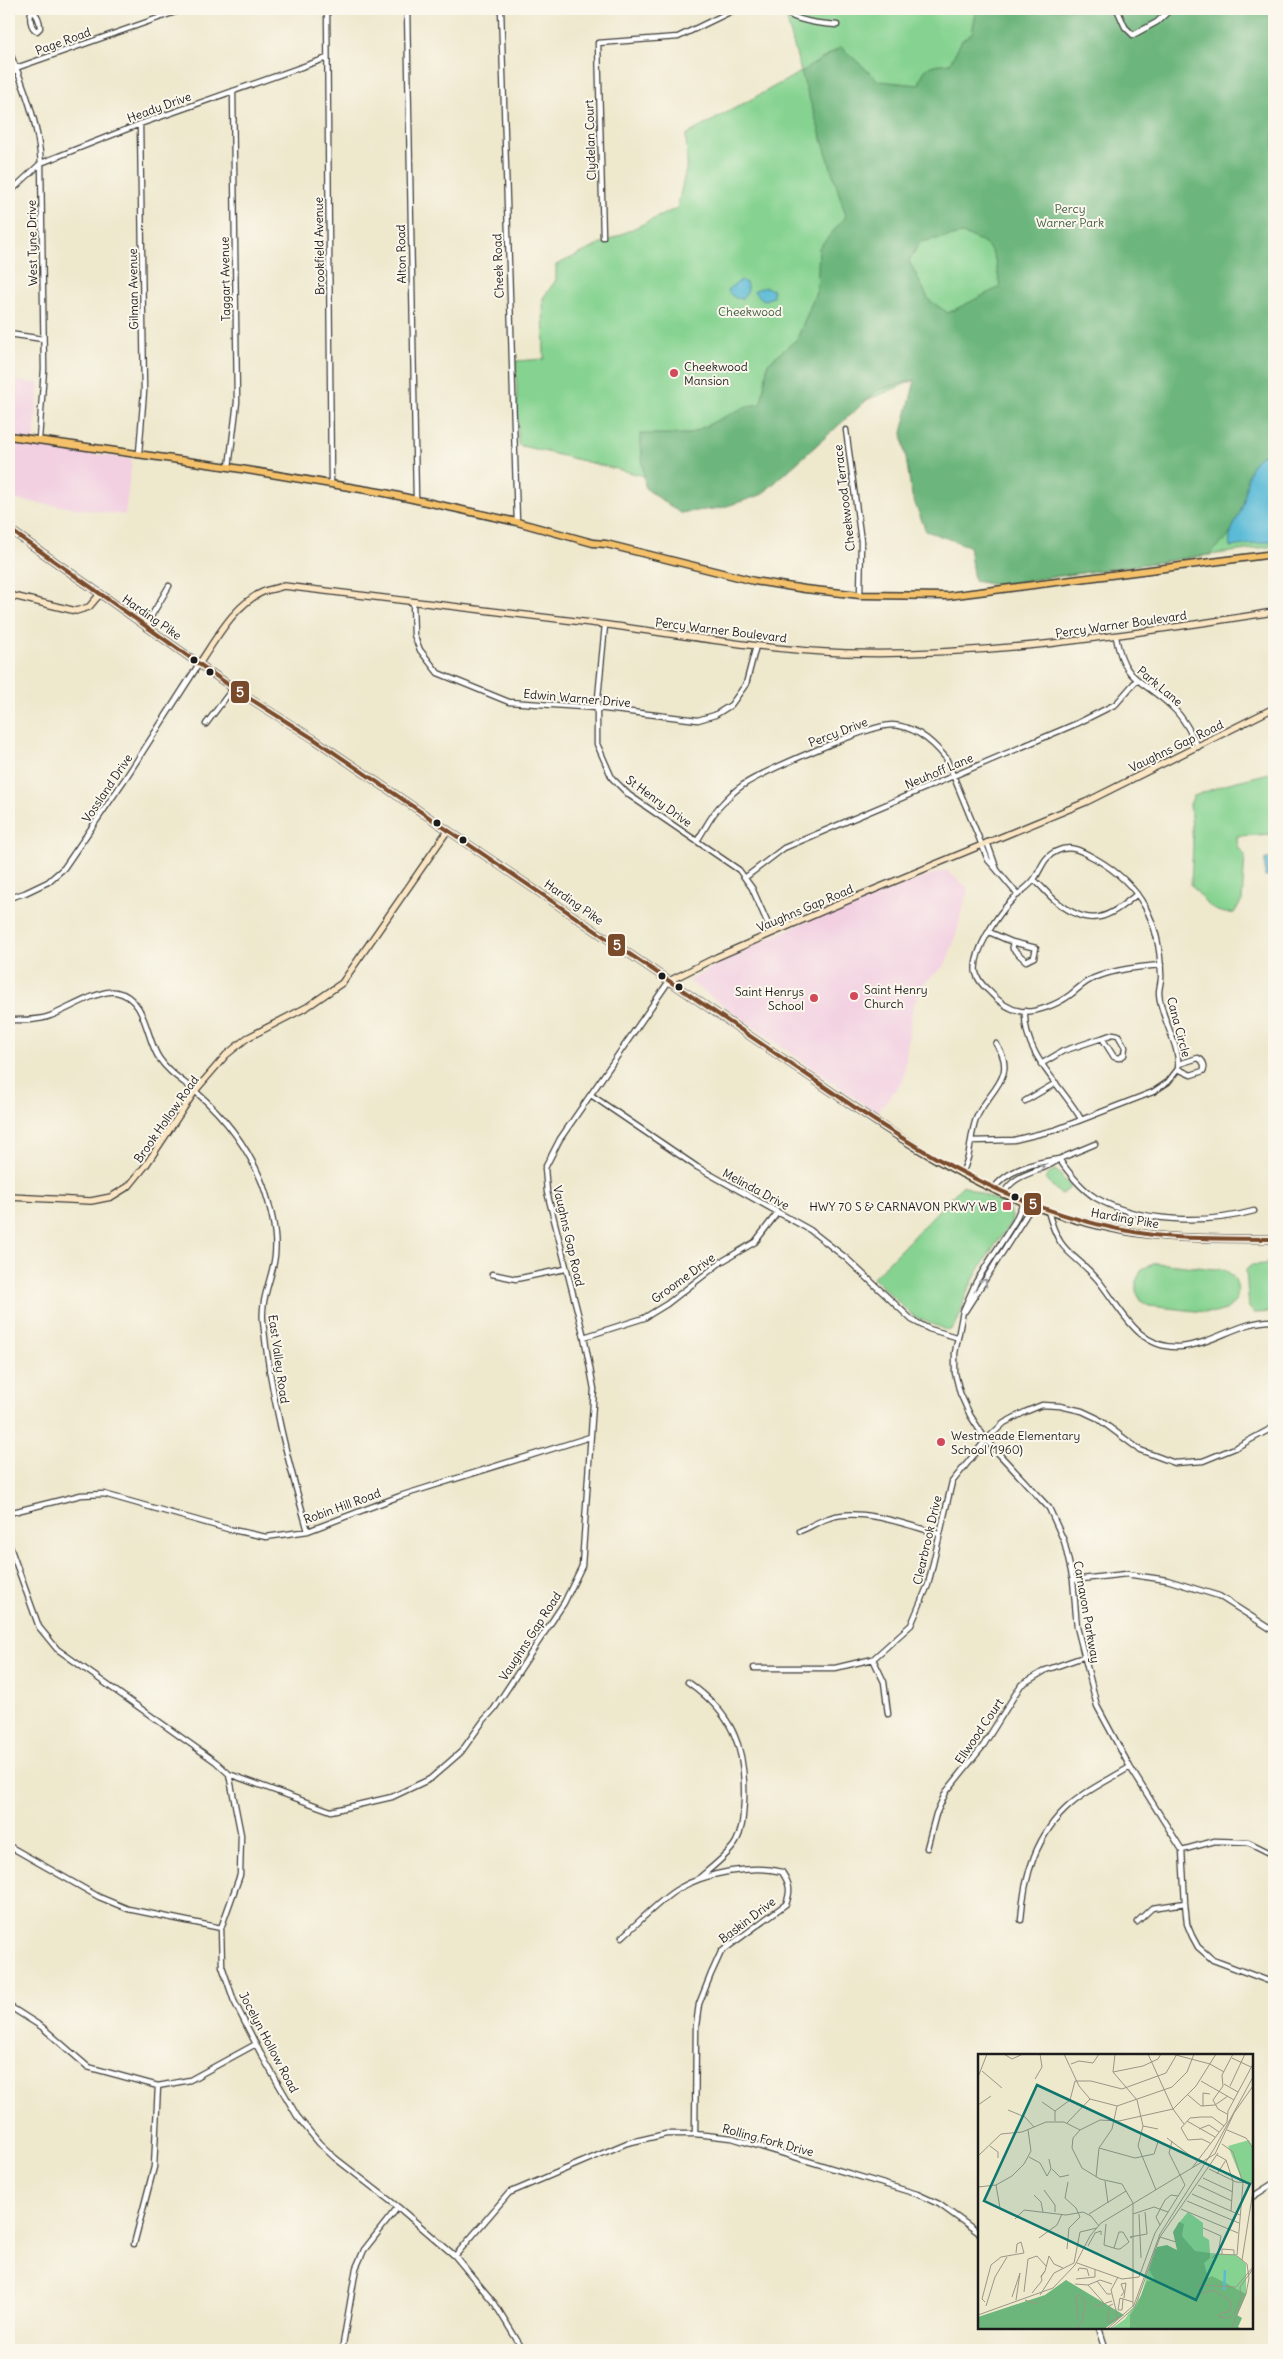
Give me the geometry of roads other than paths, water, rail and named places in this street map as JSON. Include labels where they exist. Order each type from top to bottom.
[{"type":"main road","points":[[9,436],[139,453],[416,499],[754,581],[860,595],[970,595],[1274,554]]},
{"type":"main road","name":"Harding Pike","points":[[9,529],[233,688],[321,744],[897,1136],[961,1174],[1023,1203],[1048,1212],[1098,1225],[1155,1235],[1274,1239]]},
{"type":"street","name":"Page Road","points":[[9,76],[16,68],[184,9]]},
{"type":"street","name":"Brookfield Avenue","points":[[327,9],[331,484]]},
{"type":"street","name":"Alton Road","points":[[407,9],[416,499]]},
{"type":"street","name":"Cheek Road","points":[[501,9],[516,522]]},
{"type":"street","name":"Clydelan Court","points":[[603,237],[598,43],[678,37],[736,9]]},
{"type":"street","points":[[783,9],[786,14],[808,21],[837,25]]},
{"type":"street","points":[[1117,9],[1125,27],[1133,35],[1157,22],[1171,9]]},
{"type":"street","name":"West Tyne Drive","points":[[9,51],[31,107],[39,135],[44,369],[39,440]]},
{"type":"street","name":"Heady Drive","points":[[9,193],[41,163],[140,124],[327,58]]},
{"type":"street","name":"Taggart Avenue","points":[[229,467],[238,402],[233,91]]},
{"type":"street","name":"Gilman Avenue","points":[[139,453],[144,392],[140,124]]},
{"type":"street","points":[[9,334],[43,339]]},
{"type":"street","name":"Cheekwood Terrace","points":[[846,430],[861,541],[860,595]]},
{"type":"street","points":[[146,625],[169,586]]},
{"type":"street","name":"Percy Warner Boulevard","points":[[199,664],[238,611],[264,591],[284,586],[605,625],[756,646],[846,653],[937,652],[1026,648],[1116,637],[1274,612]]},
{"type":"street","points":[[9,595],[76,611],[89,607],[100,594]]},
{"type":"street","name":"Edwin Warner Drive","points":[[413,602],[414,635],[420,650],[438,673],[510,702],[597,708],[698,720],[715,715],[731,705],[746,684],[756,646]]},
{"type":"street","name":"St Henry Drive","points":[[605,625],[597,708],[597,744],[612,778],[630,795],[728,861],[746,877],[772,933]]},
{"type":"street","name":"Park Lane","points":[[1116,637],[1119,654],[1126,670],[1136,681],[1173,708],[1187,726],[1198,747]]},
{"type":"street","name":"Vossland Drive","points":[[9,898],[48,882],[64,868],[127,776],[199,664]]},
{"type":"street","name":"Neuhoff Lane","points":[[746,877],[784,848],[954,775],[1040,741],[1116,704],[1136,681]]},
{"type":"street","points":[[206,724],[233,688]]},
{"type":"street","name":"Vaughns Gap Road","points":[[229,1774],[331,1811],[392,1797],[430,1779],[462,1752],[494,1709],[574,1586],[582,1566],[594,1389],[584,1338],[547,1192],[545,1168],[560,1139],[669,981],[772,933],[1086,802],[1274,708]]},
{"type":"street","name":"Percy Drive","points":[[697,841],[722,804],[743,785],[780,766],[872,729],[893,725],[916,731],[935,744],[946,758],[997,870],[1018,894]]},
{"type":"street","name":"Brook Hollow Road","points":[[9,1197],[35,1196],[92,1201],[111,1197],[129,1186],[146,1165],[195,1091],[226,1055],[247,1038],[307,1007],[342,983],[448,830]]},
{"type":"street","name":"Cana Circle","points":[[971,1141],[997,1141],[1032,1137],[1081,1120],[1153,1092],[1168,1082],[1178,1067],[1161,1004],[1161,965],[1154,927],[1148,910],[1127,882],[1110,868],[1082,851],[1071,848],[1061,849],[1051,854],[1041,866],[1034,880],[1009,903],[989,932],[976,961],[978,979],[1000,1001],[1011,1008],[1025,1011]]},
{"type":"street","points":[[1034,880],[1064,907],[1078,915],[1092,919],[1112,913],[1137,894]]},
{"type":"street","points":[[989,932],[1012,942],[1036,948],[1034,957],[1030,961],[1025,960],[1012,948],[1012,942]]},
{"type":"street","points":[[1081,1120],[1069,1099],[1041,1064],[1026,1031],[1025,1011],[1040,1009],[1062,999],[1089,980],[1104,974],[1131,967],[1161,965]]},
{"type":"street","name":"East Valley Road","points":[[9,1020],[33,1020],[48,1017],[104,992],[116,992],[130,998],[139,1008],[151,1044],[168,1071],[195,1091],[220,1115],[248,1155],[262,1184],[268,1205],[276,1250],[262,1304],[262,1320],[275,1405],[287,1460],[308,1531]]},
{"type":"street","points":[[1041,1064],[1064,1051],[1113,1034],[1118,1035],[1125,1047],[1125,1054],[1119,1058],[1114,1057],[1102,1038]]},
{"type":"street","points":[[961,1174],[968,1159],[977,1116],[999,1086],[1003,1077],[1002,1060],[996,1044]]},
{"type":"street","points":[[1198,1058],[1202,1060],[1204,1067],[1203,1071],[1193,1074],[1178,1067],[1198,1058]]},
{"type":"street","points":[[1025,1101],[1056,1083]]},
{"type":"street","name":"Melinda Drive","points":[[591,1095],[690,1163],[810,1230],[836,1249],[912,1320],[929,1329],[956,1337]]},
{"type":"street","points":[[993,1190],[999,1181],[1012,1173],[1059,1159],[1095,1144]]},
{"type":"street","points":[[1003,1195],[1008,1185],[1014,1180],[1052,1165],[1059,1159]]},
{"type":"street","points":[[1059,1159],[1072,1176],[1093,1196],[1126,1209],[1164,1217],[1198,1219],[1227,1218],[1254,1211]]},
{"type":"street","name":"Carnavon Parkway","points":[[1023,1203],[1014,1222],[976,1282],[963,1311],[956,1337],[955,1364],[958,1387],[970,1415],[986,1440],[1049,1508],[1064,1541],[1073,1580],[1077,1627],[1083,1657],[1097,1706],[1130,1767],[1182,1850],[1187,1924],[1192,1936],[1206,1955],[1232,1968],[1274,1983]]},
{"type":"street","name":"Carnavon Parkway","points":[[959,1324],[968,1306],[1032,1206]]},
{"type":"street","name":"Groome Drive","points":[[584,1338],[644,1318],[667,1304],[721,1262],[755,1242],[778,1212]]},
{"type":"street","points":[[1048,1212],[1053,1231],[1060,1245],[1094,1276],[1132,1326],[1150,1341],[1168,1346],[1188,1346],[1249,1323],[1274,1321]]},
{"type":"street","points":[[492,1274],[516,1279],[565,1268]]},
{"type":"street","name":"Clearbrook Drive","points":[[754,1668],[835,1668],[874,1659],[911,1625],[928,1585],[949,1488],[962,1468],[986,1440],[1004,1423],[1042,1405],[1060,1406],[1082,1411],[1097,1418],[1140,1450],[1176,1463],[1203,1461],[1235,1448],[1274,1427]]},
{"type":"street","name":"Robin Hill Road","points":[[9,1513],[80,1495],[104,1494],[228,1529],[266,1536],[308,1531],[400,1496],[590,1437]]},
{"type":"street","points":[[800,1531],[829,1517],[843,1515],[876,1517],[939,1534]]},
{"type":"street","points":[[9,1544],[38,1627],[56,1650],[149,1714],[229,1774]]},
{"type":"street","points":[[1073,1580],[1126,1574],[1166,1580],[1219,1596],[1274,1631]]},
{"type":"street","name":"Ellwood Court","points":[[927,1848],[936,1814],[946,1792],[983,1746],[1021,1685],[1046,1670],[1083,1657]]},
{"type":"street","points":[[874,1659],[884,1682],[888,1714]]},
{"type":"street","points":[[688,1682],[707,1696],[735,1730],[741,1749],[744,1772],[743,1820],[740,1834],[734,1845],[694,1883]]},
{"type":"street","points":[[1021,1920],[1023,1890],[1034,1857],[1047,1832],[1072,1804],[1130,1767]]},
{"type":"street","name":"Jocelyn Hollow Road","points":[[229,1774],[241,1835],[240,1875],[221,1928],[222,1966],[234,2000],[256,2044],[297,2116],[319,2142],[334,2158],[398,2207],[455,2256],[495,2304],[523,2350]]},
{"type":"street","points":[[1182,1850],[1215,1841],[1248,1842],[1274,1855]]},
{"type":"street","points":[[9,1846],[100,1897],[128,1909],[221,1928]]},
{"type":"street","name":"Baskin Drive","points":[[622,1937],[677,1889],[694,1883],[746,1869],[768,1868],[782,1872],[789,1883],[789,1896],[786,1904],[721,1952],[699,2004],[696,2026],[694,2134]]},
{"type":"street","points":[[1137,1922],[1152,1908],[1185,1903]]},
{"type":"street","points":[[9,2006],[42,2027],[88,2068],[158,2086],[190,2080],[256,2044]]},
{"type":"street","points":[[134,2244],[154,2167],[158,2086]]},
{"type":"street","name":"Rolling Fork Drive","points":[[455,2256],[509,2193],[627,2143],[666,2134],[694,2134],[741,2141],[923,2196],[939,2204],[978,2232]]},
{"type":"street","points":[[1253,2196],[1274,2183]]},
{"type":"street","points":[[342,2350],[356,2268],[364,2250],[398,2207]]},
{"type":"street","points":[[1099,2329],[1106,2350]]},
{"type":"water","points":[[741,280],[746,283],[748,291],[743,298],[736,298],[728,290]]},
{"type":"water","points":[[766,287],[773,290],[773,297],[764,300],[754,292]]},
{"type":"water","points":[[1274,452],[1274,541],[1230,547],[1230,537],[1242,507],[1251,467],[1260,456]]},
{"type":"water","points":[[1265,859],[1274,859],[1273,877],[1265,877]]},
{"type":"place","name":"Cheekwood Mansion","points":[[674,373]]},
{"type":"place","name":"Saint Henry Church","points":[[854,996]]},
{"type":"place","name":"Saint Henrys School","points":[[814,998]]},
{"type":"place","name":"HWY 70 S & CARNAVON PKWY WB","points":[[1007,1206]]},
{"type":"place","name":"Westmeade Elementary School (1960)","points":[[941,1442]]},
{"type":"park label","name":"Percy Warner Park","points":[[1070,215]]},
{"type":"park label","name":"Cheekwood","points":[[750,311]]}]
